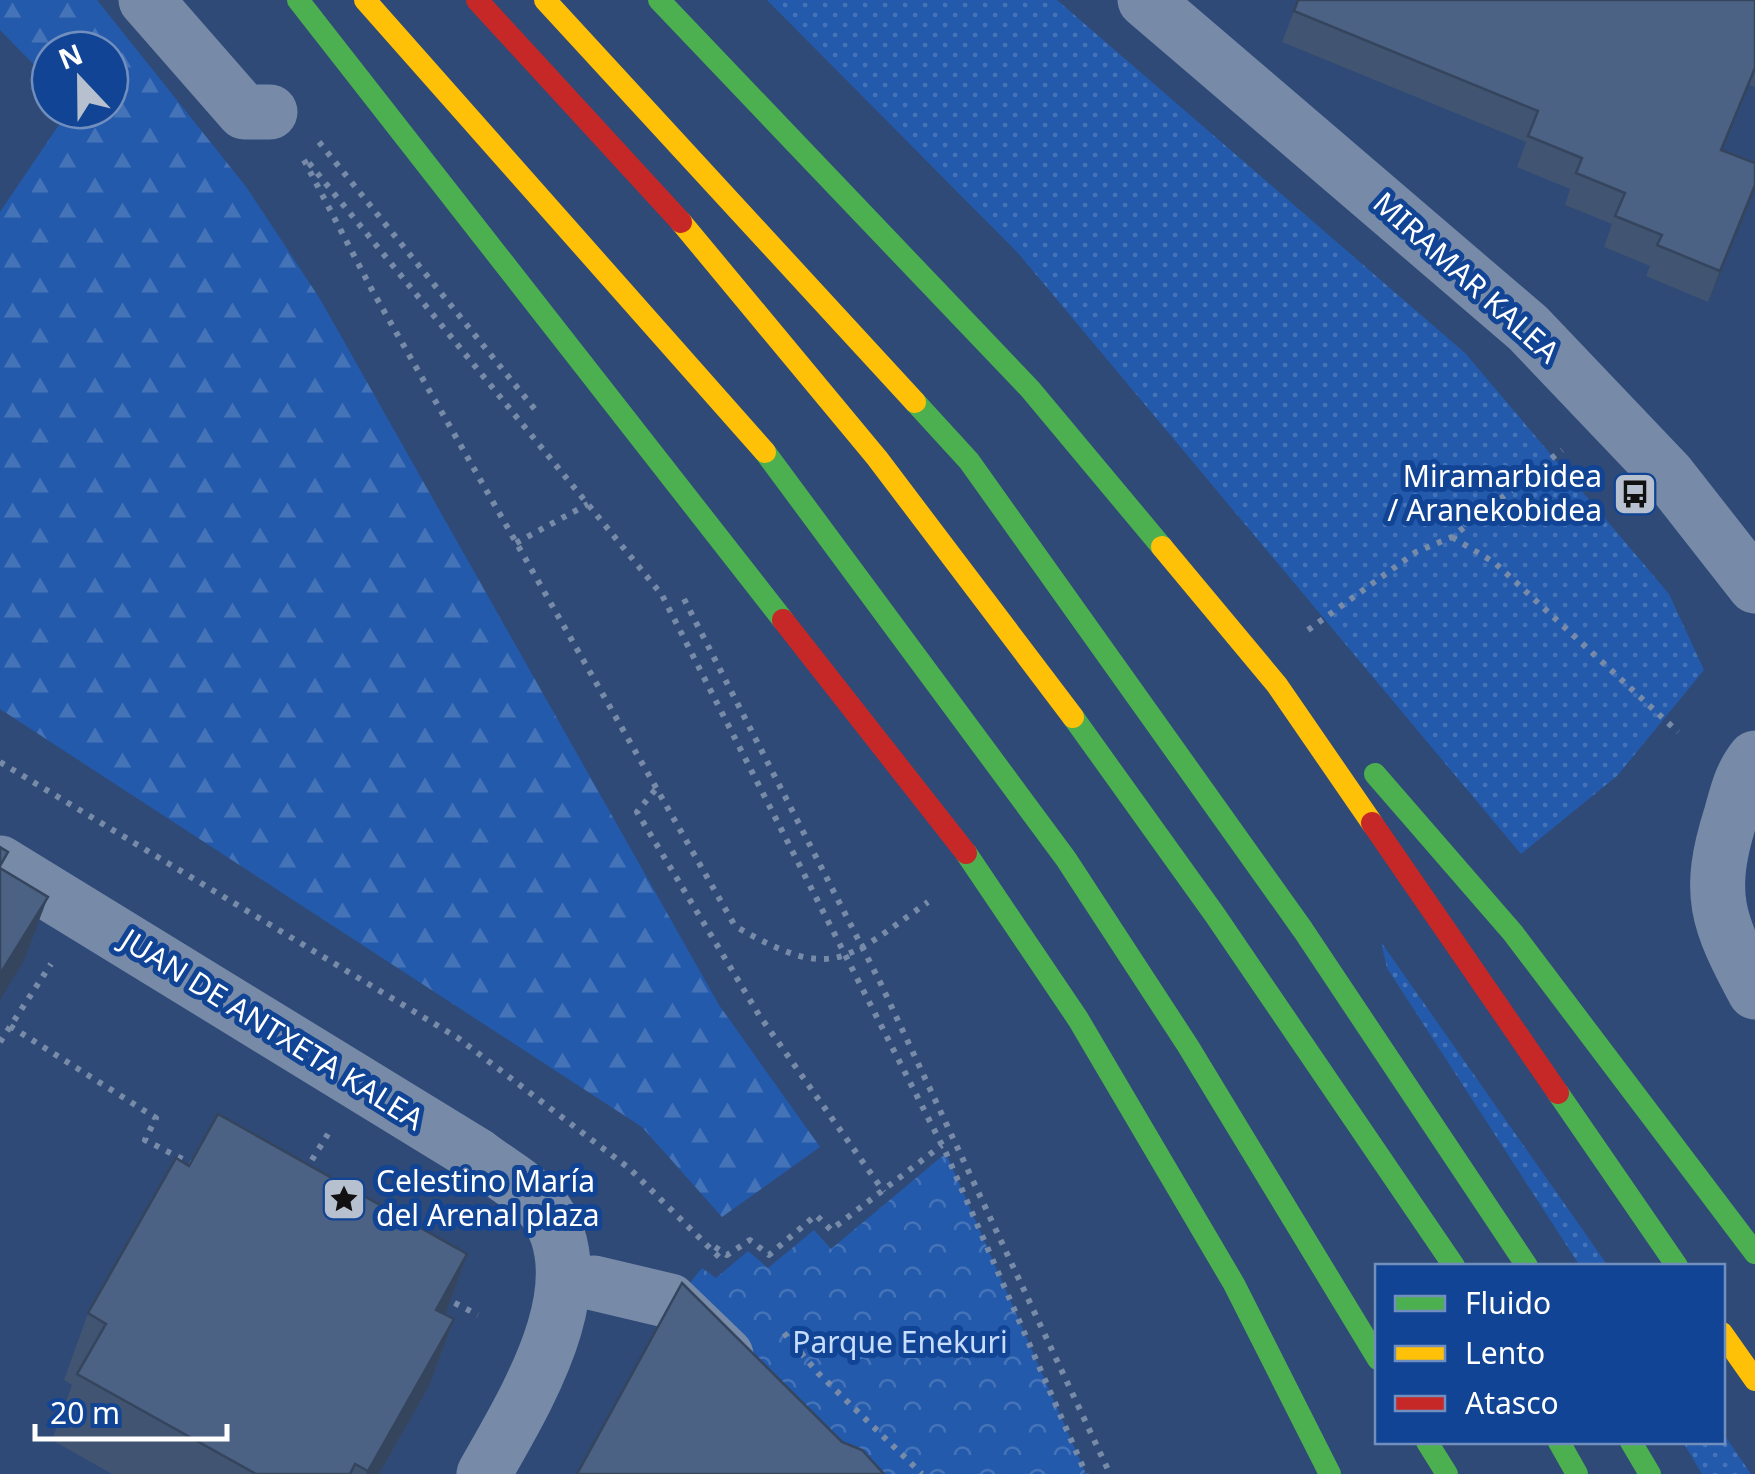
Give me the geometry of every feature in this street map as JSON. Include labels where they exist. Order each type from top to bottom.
[{"type":"main road","points":[[298,0],[976,866],[1078,1019],[1204,1234],[1330,1474]]},
{"type":"main road","points":[[365,0],[772,461],[1066,859],[1188,1046],[1375,1354]]},
{"type":"main road","points":[[477,0],[786,345],[941,540],[1310,1050],[1453,1264]]},
{"type":"main road","points":[[545,0],[968,460],[1303,930],[1526,1264]]},
{"type":"main road","points":[[659,0],[1030,389],[1277,685],[1676,1264]]},
{"type":"main road","points":[[1277,685],[1354,749],[1512,933],[1755,1253]]},
{"type":"main road","points":[[1725,1337],[1755,1380]]},
{"type":"main road","points":[[1428,1444],[1447,1474]]},
{"type":"main road","points":[[1560,1444],[1577,1474]]},
{"type":"main road","points":[[1631,1444],[1650,1474]]},
{"type":"street","points":[[146,0],[244,112],[292,123]]},
{"type":"street","name":"MIRAMAR KALEA","points":[[1145,0],[1528,328],[1668,475],[1755,586]]},
{"type":"street","points":[[1755,758],[1744,771],[1715,865],[1724,933],[1755,992]]},
{"type":"street","name":"JUAN DE ANTXETA KALEA","points":[[0,863],[311,1058],[478,1156],[539,1203],[559,1237],[562,1317],[484,1474]]},
{"type":"street","points":[[594,1283],[670,1301],[754,1384]]},
{"type":"path","points":[[292,123],[544,422]]},
{"type":"path","points":[[735,926],[372,290],[300,151],[662,595],[942,1145],[1086,1474]]},
{"type":"path","points":[[1416,552],[1452,537],[1571,443]]},
{"type":"path","points":[[516,543],[588,504]]},
{"type":"path","points":[[1452,537],[1476,548],[1495,563],[1678,732]]},
{"type":"path","points":[[679,588],[880,982],[1110,1474]]},
{"type":"path","points":[[655,790],[637,812],[759,1015],[884,1192]]},
{"type":"path","points":[[0,1042],[58,952]]},
{"type":"path","points":[[10,1026],[156,1118],[145,1140],[196,1166]]},
{"type":"path","points":[[299,1181],[336,1122]]},
{"type":"path","points":[[670,1301],[707,1242],[727,1255],[750,1240],[769,1255],[816,1215],[831,1230],[942,1145]]},
{"type":"path","points":[[437,1293],[478,1315]]},
{"type":"green space","points":[[0,0],[97,0],[121,30],[30,30],[30,61],[0,30]]},
{"type":"green space","points":[[767,0],[1057,0],[1465,353],[1669,594],[1704,670],[1617,776],[1521,854],[1018,253]]},
{"type":"green space","points":[[130,41],[247,188],[320,299],[719,1005],[820,1147],[722,1217],[642,1127],[0,709],[0,212],[55,130],[130,130]]},
{"type":"green space","points":[[1381,942],[1607,1264],[1579,1264],[1387,968]]},
{"type":"green space","name":"Parque Enekuri","points":[[946,1153],[1086,1474],[865,1474],[680,1295],[702,1268],[716,1278],[748,1251],[768,1268],[814,1230],[831,1249]]},
{"type":"green space","points":[[1725,1436],[1751,1474],[1702,1474],[1684,1444],[1725,1444]]},
{"type":"building","points":[[1298,0],[1755,0],[1755,68],[1721,150],[1755,163],[1755,185],[1720,271],[1657,245],[1662,235],[1615,216],[1625,193],[1576,173],[1582,158],[1528,136],[1538,111],[1294,11]]},
{"type":"building","points":[[0,847],[8,852],[0,866]]},
{"type":"building","points":[[0,868],[48,897],[0,974]]},
{"type":"building","points":[[218,1114],[467,1254],[436,1310],[454,1319],[368,1471],[355,1464],[350,1474],[256,1474],[77,1374],[106,1324],[88,1313],[176,1158],[189,1166]]},
{"type":"building","points":[[682,1283],[842,1442],[862,1450],[884,1474],[577,1474]]},
{"type":"traffic: fast","points":[[298,0],[783,620]]},
{"type":"traffic: fast","points":[[659,0],[1030,389],[1162,547]]},
{"type":"traffic: fast","points":[[915,402],[969,461],[1303,930],[1526,1264]]},
{"type":"traffic: fast","points":[[765,452],[1066,859],[1188,1046],[1375,1354]]},
{"type":"traffic: fast","points":[[1073,717],[1215,915],[1453,1264]]},
{"type":"traffic: fast","points":[[1375,774],[1513,933],[1755,1253]]},
{"type":"traffic: fast","points":[[966,853],[1078,1019],[1234,1284],[1330,1474]]},
{"type":"traffic: fast","points":[[1558,1093],[1676,1264]]},
{"type":"traffic: fast","points":[[1428,1444],[1447,1474]]},
{"type":"traffic: fast","points":[[1560,1444],[1577,1474]]},
{"type":"traffic: fast","points":[[1632,1444],[1650,1474]]},
{"type":"traffic: slow","points":[[365,0],[765,452]]},
{"type":"traffic: slow","points":[[545,0],[915,402]]},
{"type":"traffic: slow","points":[[681,222],[877,458],[1073,717]]},
{"type":"traffic: slow","points":[[1162,547],[1277,685],[1372,823]]},
{"type":"traffic: slow","points":[[1725,1337],[1755,1380]]},
{"type":"traffic: jam","points":[[477,0],[681,222]]},
{"type":"traffic: jam","points":[[783,620],[966,853]]},
{"type":"traffic: jam","points":[[1372,823],[1558,1093]]},
{"type":"place","name":"Miramarbidea / Aranekobidea","points":[[1635,494]]},
{"type":"place","name":"Celestino María del Arenal plaza","points":[[344,1199]]}]
